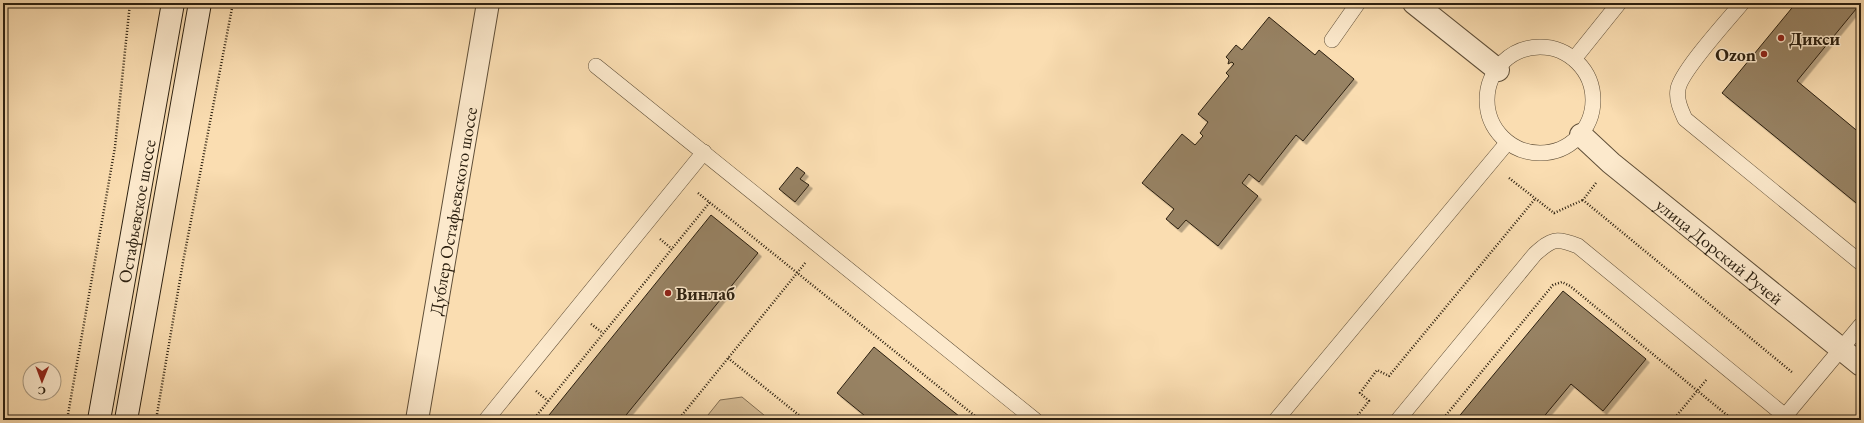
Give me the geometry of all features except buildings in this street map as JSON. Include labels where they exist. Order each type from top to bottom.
[{"type":"street","name":"Остафьевское шоссе","points":[[99,420],[173,3]]},
{"type":"street","name":"Остафьевское шоссе","points":[[126,420],[200,3]]},
{"type":"street","name":"Дублер Остафьевского шоссе","points":[[417,420],[488,3]]},
{"type":"street","points":[[1414,3],[1498,70]]},
{"type":"street","name":"улица Дорский Ручей","points":[[1581,135],[1611,163],[1861,365]]},
{"type":"lane","points":[[1332,40],[1358,3]]},
{"type":"lane","points":[[1574,59],[1619,3]]},
{"type":"lane","points":[[1742,3],[1685,73],[1678,89],[1679,107],[1685,119],[1861,264]]},
{"type":"lane","points":[[1546,47],[1561,51],[1574,59],[1582,67],[1591,83],[1594,101],[1590,119],[1581,135],[1568,146],[1553,152],[1536,154],[1520,150],[1507,143],[1492,123],[1489,116],[1487,102],[1489,86],[1494,72],[1498,70],[1504,61],[1517,52],[1531,48],[1546,47]]},
{"type":"lane","points":[[596,66],[1035,420]]},
{"type":"lane","points":[[1276,420],[1507,143]]},
{"type":"lane","points":[[486,420],[704,152]]},
{"type":"lane","points":[[1398,420],[1535,254],[1547,243],[1556,241],[1563,240],[1578,246],[1788,418],[1861,325]]},
{"type":"path","points":[[67,420],[115,147],[130,3]]},
{"type":"path","points":[[156,420],[183,262],[233,3]]},
{"type":"path","points":[[1509,178],[1554,213],[1583,200],[1600,178]]},
{"type":"path","points":[[682,179],[980,420]]},
{"type":"path","points":[[1354,420],[1369,401],[1360,393],[1377,370],[1389,376],[1535,199]]},
{"type":"path","points":[[1583,200],[1798,377]]},
{"type":"path","points":[[533,420],[710,202]]},
{"type":"path","points":[[678,420],[819,246]]},
{"type":"path","points":[[1442,420],[1553,285],[1562,282],[1570,286],[1733,420]]},
{"type":"path","points":[[728,358],[805,420]]},
{"type":"path","points":[[1673,420],[1720,363]]},
{"type":"shaded area","points":[[742,397],[770,420],[704,420],[720,400]]},
{"type":"place","name":"Дикси","points":[[1781,38]]},
{"type":"place","name":"Ozon","points":[[1764,54]]},
{"type":"place","name":"Винлаб","points":[[668,293]]}]
